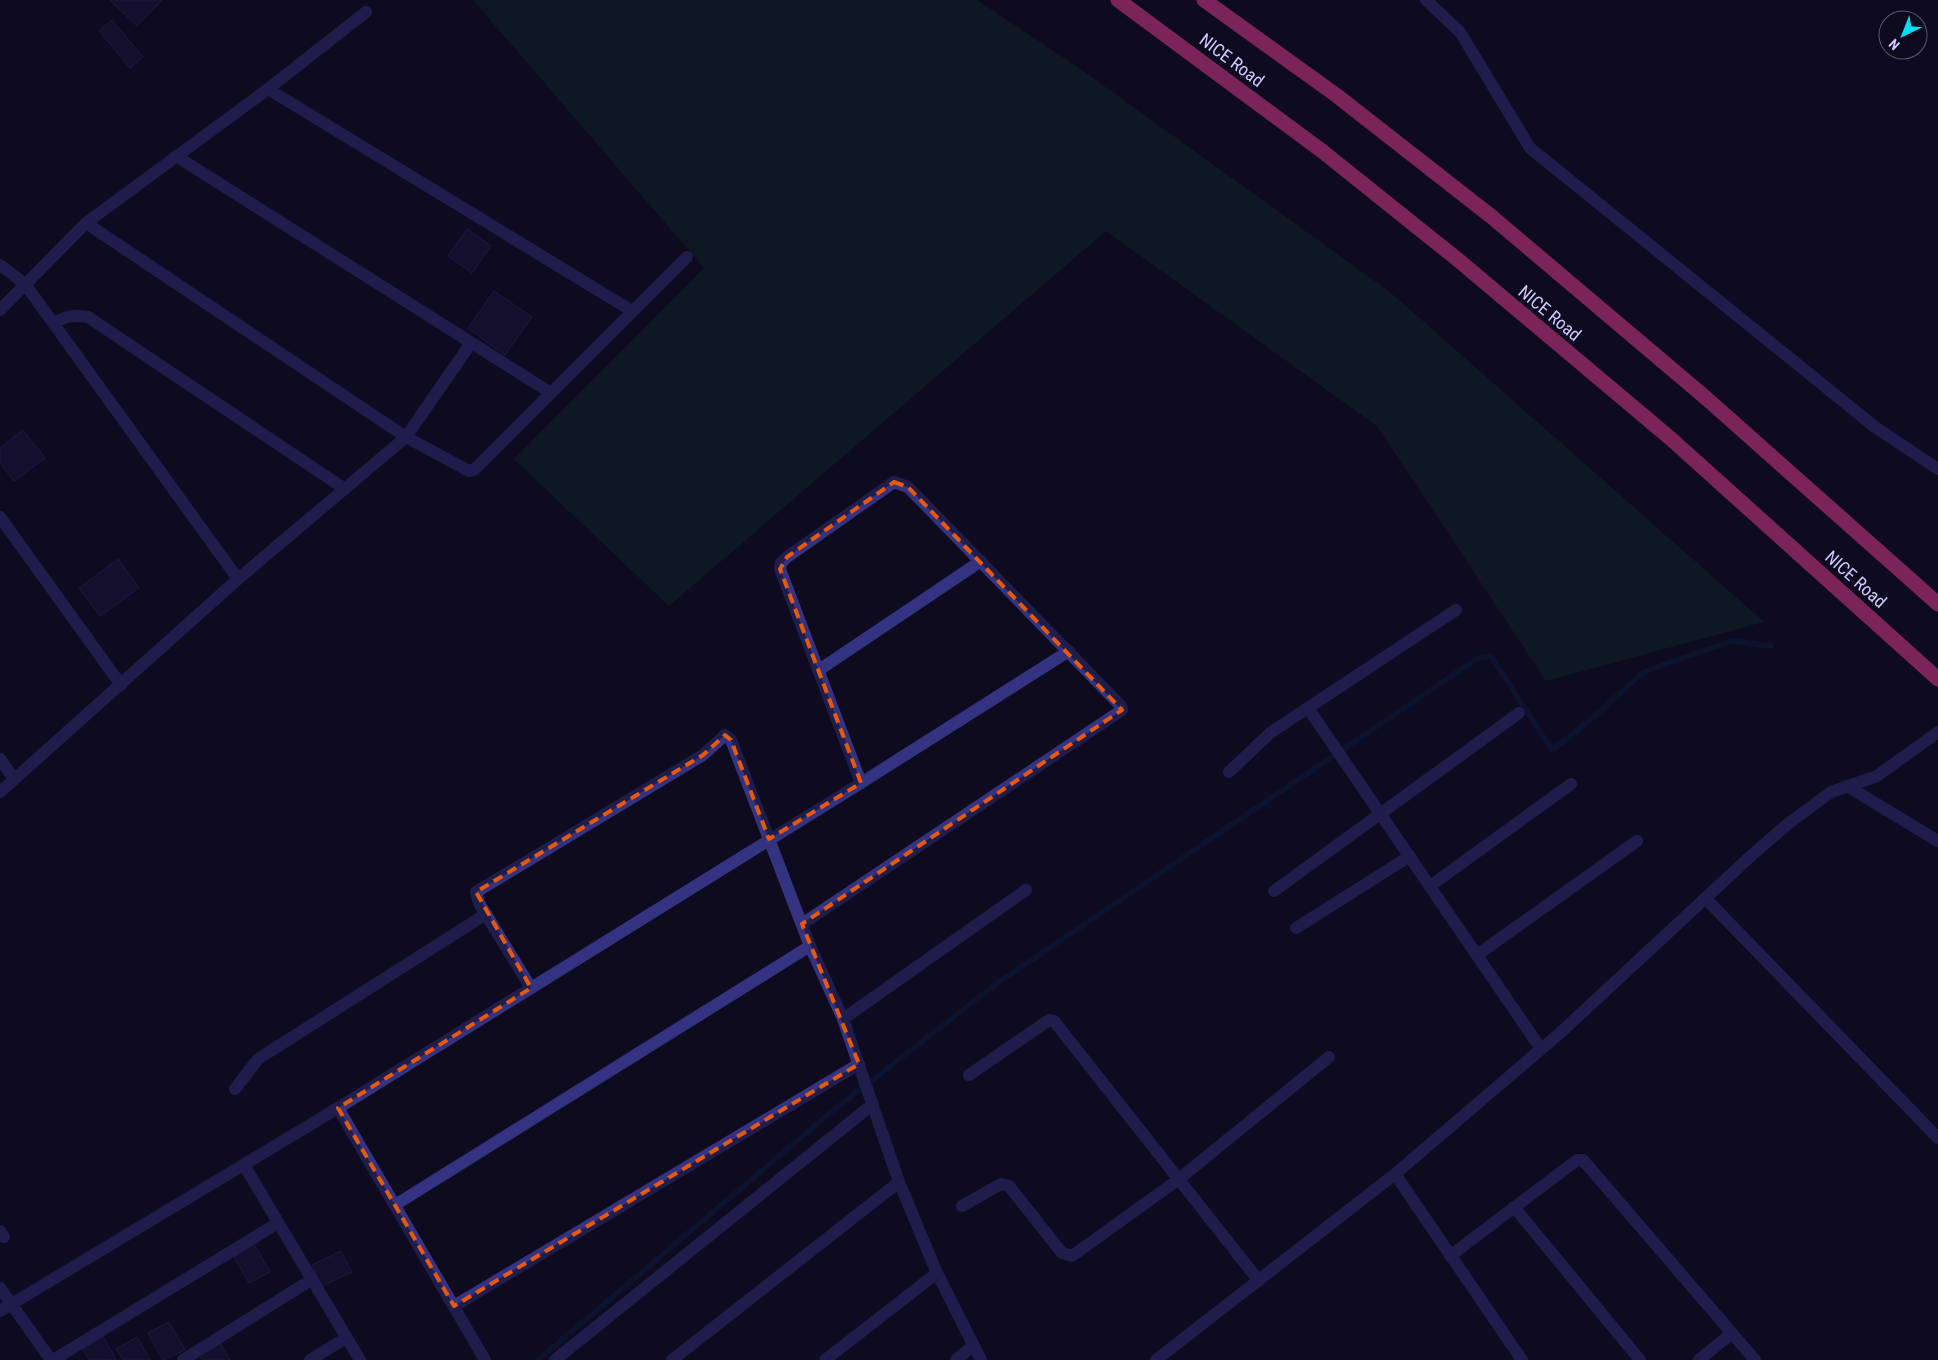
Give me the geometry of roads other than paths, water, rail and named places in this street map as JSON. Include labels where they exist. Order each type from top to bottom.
[{"type":"highway","name":"NICE Road","points":[[1118,0],[1322,151],[1457,259],[1670,438],[1938,679]]},
{"type":"highway","name":"NICE Road","points":[[1204,0],[1336,95],[1492,217],[1706,398],[1938,604]]},
{"type":"street","points":[[1426,0],[1460,32],[1530,148],[1874,427],[1938,469]]},
{"type":"street","points":[[0,310],[86,223],[268,90],[366,12]]},
{"type":"street","points":[[268,90],[632,311]]},
{"type":"street","points":[[176,156],[551,393]]},
{"type":"street","points":[[86,223],[406,437],[462,469],[474,469],[687,257]]},
{"type":"street","points":[[0,265],[25,284],[238,579]]},
{"type":"street","points":[[54,324],[60,319],[73,315],[88,317],[345,489]]},
{"type":"street","points":[[0,792],[238,579],[406,437],[472,343]]},
{"type":"street","points":[[802,924],[1118,715],[1122,710],[1121,706],[1069,651],[908,487],[894,482],[787,556],[782,562],[780,570],[862,783]]},
{"type":"street","points":[[0,517],[121,685]]},
{"type":"street","points":[[818,670],[980,561]]},
{"type":"street","points":[[1229,772],[1270,732],[1456,610]]},
{"type":"street","points":[[5,1308],[338,1108],[862,783],[1069,651]]},
{"type":"street","points":[[1308,708],[1541,1049]]},
{"type":"street","points":[[1274,891],[1519,713]]},
{"type":"street","points":[[1156,1360],[1396,1174],[1541,1049],[1753,854],[1790,823],[1831,792],[1877,776],[1938,732]]},
{"type":"street","points":[[531,988],[479,903],[476,892],[703,756],[725,735],[730,740],[810,946],[843,1019],[900,1182],[937,1273],[973,1346],[982,1360]]},
{"type":"street","points":[[0,758],[14,779]]},
{"type":"street","points":[[1430,886],[1571,784]]},
{"type":"street","points":[[1847,786],[1938,841]]},
{"type":"street","points":[[1477,955],[1637,841]]},
{"type":"street","points":[[1296,928],[1410,856]]},
{"type":"street","points":[[843,1019],[1026,890]]},
{"type":"street","points":[[1706,899],[1938,1138]]},
{"type":"street","points":[[236,1089],[258,1059],[486,914]]},
{"type":"street","points":[[394,1205],[810,946]]},
{"type":"street","points":[[969,1075],[1049,1020],[1054,1021],[1259,1281]]},
{"type":"street","points":[[962,1206],[1001,1184],[1009,1186],[1062,1253],[1072,1256],[1179,1179],[1329,1057]]},
{"type":"street","points":[[454,1306],[859,1064]]},
{"type":"street","points":[[555,1360],[873,1104]]},
{"type":"street","points":[[338,1108],[485,1360]]},
{"type":"street","points":[[1450,1256],[1576,1160],[1583,1160],[1755,1360]]},
{"type":"street","points":[[244,1165],[360,1360]]},
{"type":"street","points":[[1396,1174],[1522,1360]]},
{"type":"street","points":[[672,1360],[900,1182]]},
{"type":"street","points":[[1514,1208],[1640,1360]]},
{"type":"street","points":[[0,1288],[5,1308],[52,1360],[278,1223]]},
{"type":"street","points":[[825,1360],[937,1273]]},
{"type":"street","points":[[183,1360],[311,1280]]},
{"type":"street","points":[[1699,1360],[1732,1333]]},
{"type":"street","points":[[310,1360],[346,1338]]},
{"type":"street","points":[[956,1360],[973,1346]]},
{"type":"waterway","points":[[538,1360],[830,1113],[996,984],[1478,658],[1491,656],[1552,750],[1594,717],[1643,672],[1732,641],[1771,646]]}]
